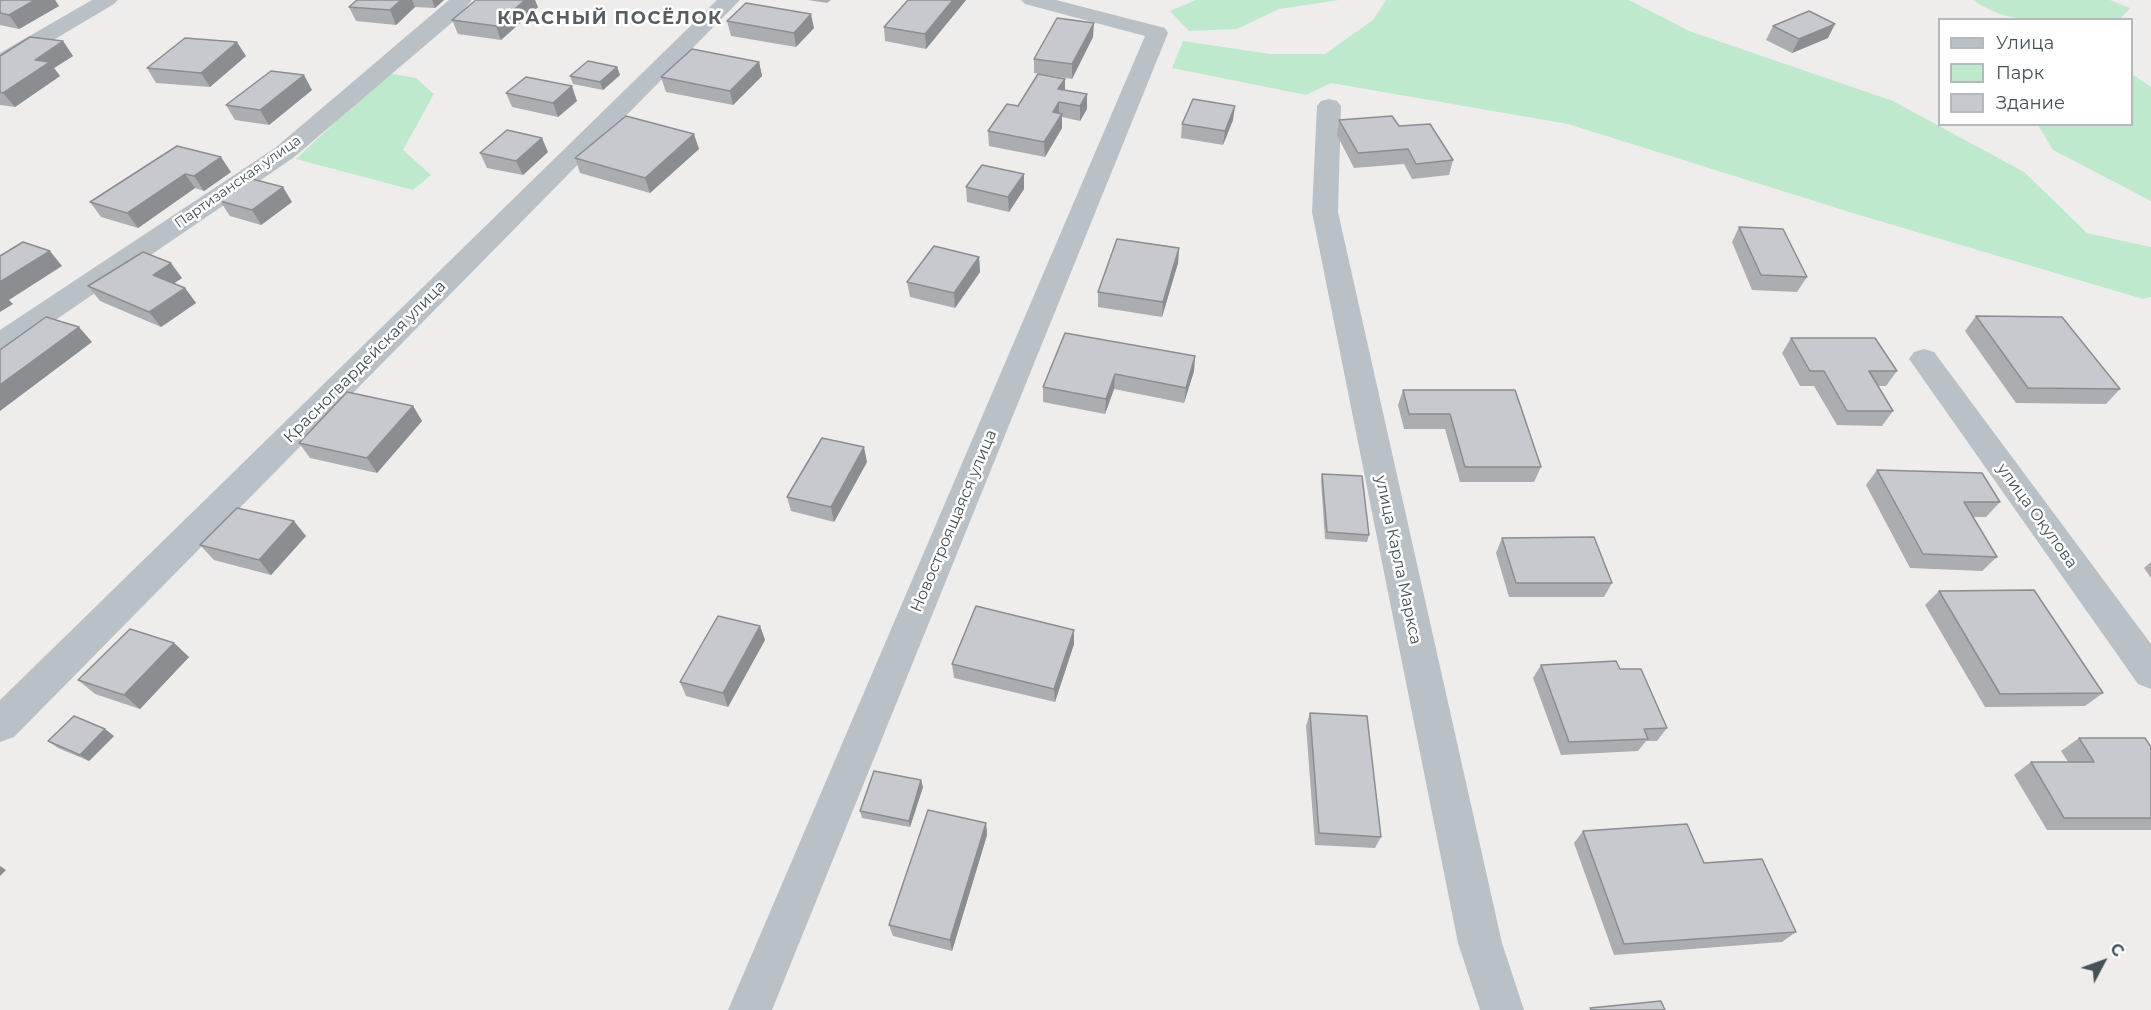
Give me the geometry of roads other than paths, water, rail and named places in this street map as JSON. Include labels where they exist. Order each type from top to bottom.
[{"type":"street","points":[[0,62],[107,0]]},
{"type":"street","name":"Партизанская улица","points":[[0,344],[284,153],[447,15],[460,0]]},
{"type":"street","name":"Красногвардейская улица","points":[[0,725],[729,0]]},
{"type":"street","name":"Новостроящаяся улица","points":[[750,1010],[1157,33],[1032,0]]},
{"type":"street","name":"улица Карла Маркса","points":[[1329,106],[1325,212],[1480,943],[1502,1010]]},
{"type":"street","name":"улица Окулова","points":[[1924,359],[2151,673]]},
{"type":"district","name":"КРАСНЫЙ ПОСЁЛОК","points":[[610,19]]}]
